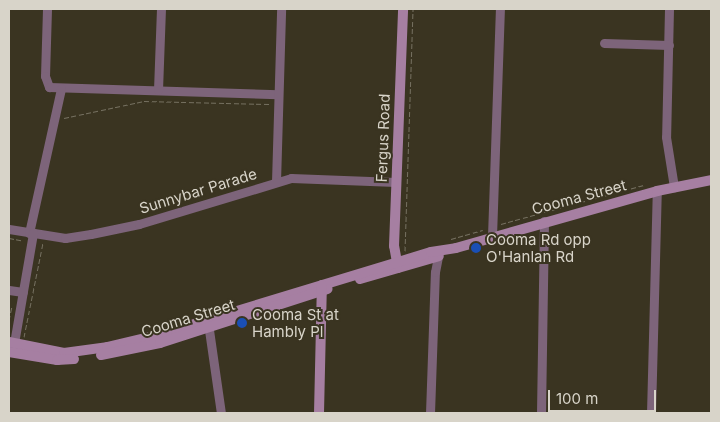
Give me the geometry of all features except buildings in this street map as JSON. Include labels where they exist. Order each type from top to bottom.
[{"type":"main road","name":"Fergus Road","points":[[398,265],[394,246],[403,9]]},
{"type":"main road","name":"Cooma Street","points":[[11,347],[56,360],[77,359],[146,346],[322,287],[492,236],[656,191],[711,180]]},
{"type":"main road","name":"Cooma Street","points":[[398,265],[427,260],[456,248]]},
{"type":"main road","points":[[319,413],[322,287]]},
{"type":"street","points":[[47,9],[45,76],[49,86],[61,89],[278,94]]},
{"type":"street","points":[[158,90],[161,9]]},
{"type":"street","points":[[276,182],[281,9]]},
{"type":"street","points":[[492,236],[500,9]]},
{"type":"street","points":[[670,9],[666,137],[674,187]]},
{"type":"street","points":[[604,43],[669,46]]},
{"type":"street","points":[[11,347],[16,291],[31,233],[52,120],[61,89]]},
{"type":"street","name":"Sunnybar Parade","points":[[9,229],[65,238],[101,232],[291,178],[396,182]]},
{"type":"street","points":[[651,413],[656,191]]},
{"type":"street","points":[[541,413],[544,222]]},
{"type":"street","points":[[430,413],[435,272],[438,256]]},
{"type":"street","points":[[427,260],[435,272]]},
{"type":"street","points":[[208,324],[220,413]]},
{"type":"path","points":[[405,251],[413,9]]},
{"type":"path","points":[[52,120],[144,101],[268,104],[278,94]]},
{"type":"path","points":[[9,238],[24,241],[23,246]]},
{"type":"path","points":[[24,338],[43,241],[50,242]]},
{"type":"path","points":[[9,320],[16,291]]},
{"type":"place","name":"Cooma Rd opp O'Hanlan Rd","points":[[476,248]]},
{"type":"place","name":"Cooma St at Hambly Pl","points":[[242,323]]}]
